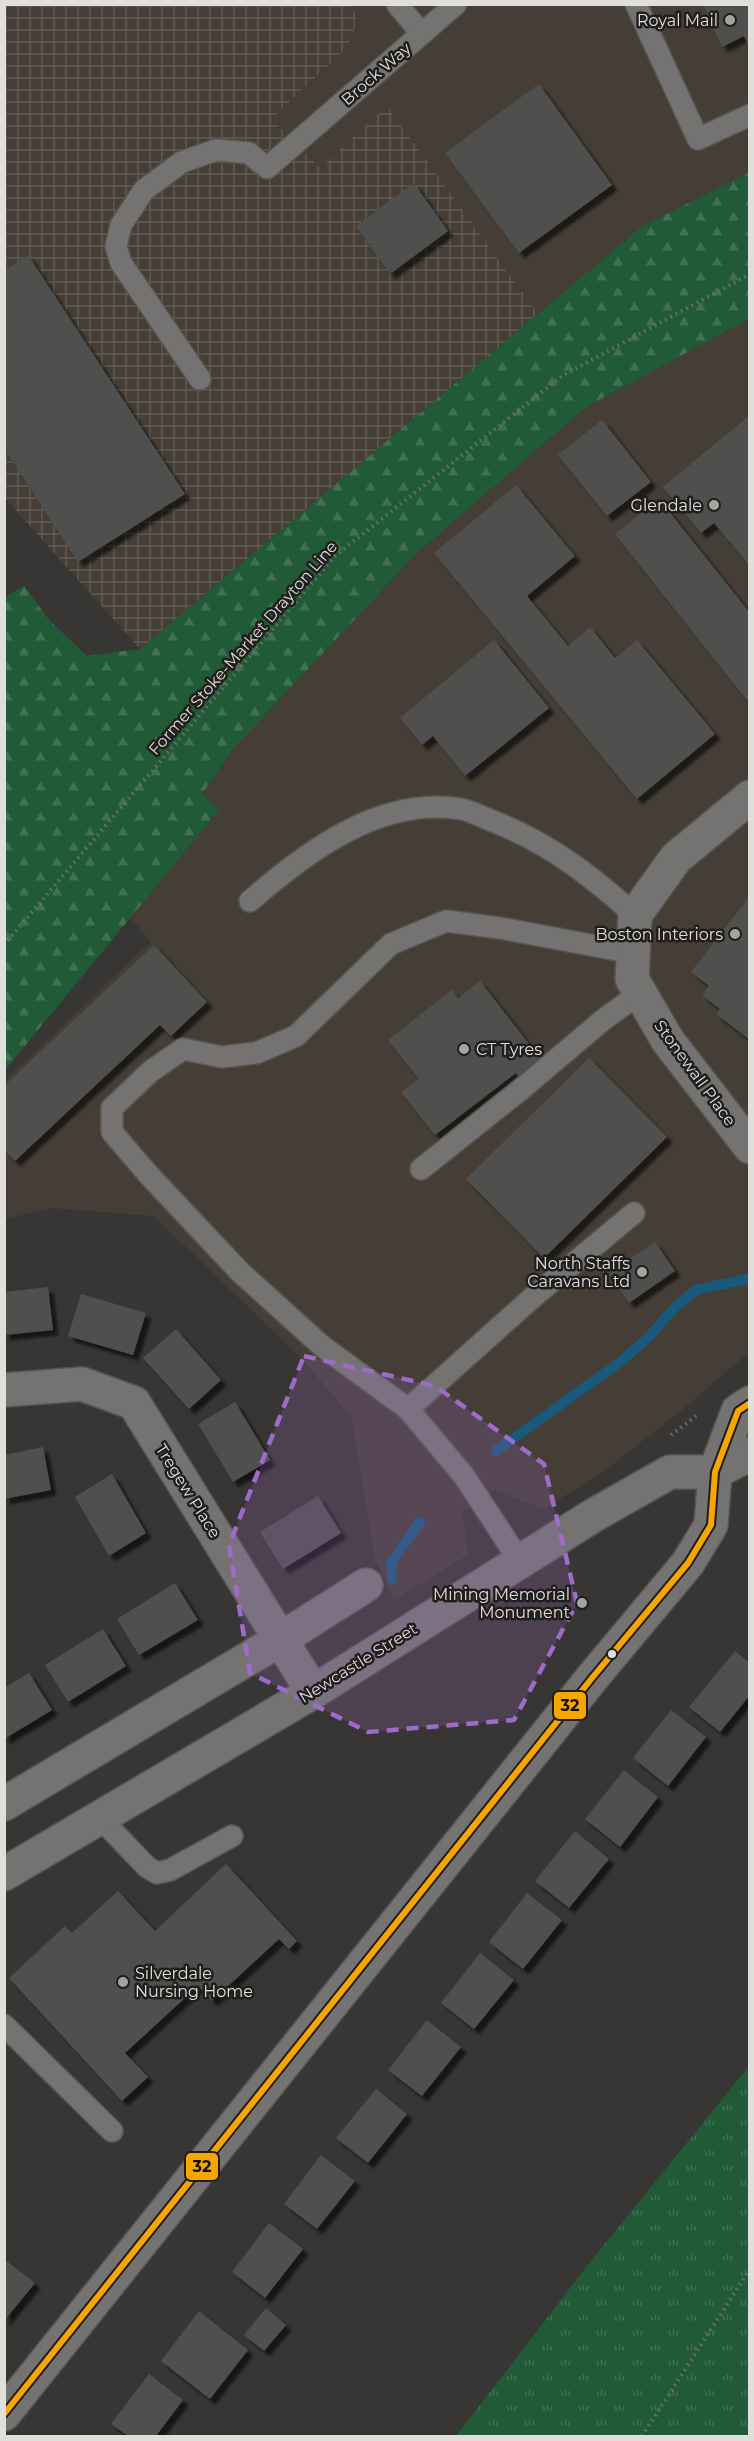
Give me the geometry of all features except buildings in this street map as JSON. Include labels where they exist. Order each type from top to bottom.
[{"type":"street","points":[[634,915],[676,858],[750,797]]},
{"type":"street","name":"Stonewall Place","points":[[634,915],[632,979],[668,1041],[750,1147]]},
{"type":"street","name":"Tregew Place","points":[[4,1390],[82,1384],[134,1404],[313,1692]]},
{"type":"street","points":[[4,2414],[592,1678],[687,1563],[711,1525],[715,1472],[738,1411],[750,1402]]},
{"type":"street","points":[[715,1472],[750,1454]]},
{"type":"street","name":"Newcastle Street","points":[[4,1874],[313,1692],[594,1515],[670,1472],[715,1472]]},
{"type":"street","points":[[4,1804],[281,1639],[366,1585]]},
{"type":"lane","points":[[397,4],[422,34]]},
{"type":"lane","name":"Brock Way","points":[[200,379],[121,263],[116,246],[121,225],[144,190],[182,162],[216,150],[249,153],[267,168],[456,4]]},
{"type":"lane","points":[[636,4],[698,140],[750,116]]},
{"type":"lane","points":[[250,901],[287,869],[325,842],[399,811],[430,808],[462,809],[516,830],[560,854],[592,877],[634,915]]},
{"type":"lane","points":[[521,1563],[464,1476],[408,1409],[322,1346],[240,1272],[147,1173],[112,1132],[112,1108],[151,1071],[183,1049],[222,1057],[256,1053],[296,1036],[391,944],[446,921],[633,953]]},
{"type":"lane","points":[[422,1169],[603,1020],[640,993]]},
{"type":"lane","points":[[408,1409],[532,1298],[634,1213]]},
{"type":"lane","points":[[100,1818],[147,1867],[157,1873],[170,1870],[232,1836]]},
{"type":"lane","points":[[4,2025],[112,2131]]},
{"type":"path","name":"Former Stoke-Market Drayton Line","points":[[4,945],[335,556],[562,376],[750,274]]},
{"type":"path","points":[[642,2436],[750,2269]]},
{"type":"highlighted area","points":[[304,1356],[435,1386],[544,1464],[577,1603],[514,1720],[368,1732],[250,1673],[229,1545]]},
{"type":"shaded area","points":[[4,5],[351,5],[356,16],[354,31],[348,46],[272,119],[320,168],[387,106],[538,314],[140,649],[5,498]]},
{"type":"shaded area","points":[[351,5],[749,5],[749,172],[641,227],[538,314],[387,107],[320,168],[272,119],[348,46],[356,16]]},
{"type":"shaded area","points":[[749,319],[749,1352],[682,1410],[600,1474],[543,1509],[494,1490],[481,1502],[463,1512],[468,1555],[394,1600],[375,1559],[351,1417],[301,1358],[154,1216],[51,1208],[5,1219],[5,1080],[151,942],[130,917],[219,810],[202,795],[233,749],[417,553],[586,407]]},
{"type":"green space","points":[[749,172],[749,319],[586,407],[417,553],[233,749],[202,794],[219,810],[5,1070],[5,597],[24,586],[49,620],[87,656],[140,649],[641,227]]},
{"type":"green space","points":[[749,2066],[749,2436],[456,2436],[587,2266]]},
{"type":"waterway","points":[[496,1451],[620,1362],[648,1338],[676,1306],[696,1290],[750,1278]]},
{"type":"waterway","points":[[392,1579],[391,1563],[420,1522]]},
{"type":"transit line","name":"32","points":[[4,2414],[592,1678],[688,1563],[711,1525],[715,1472],[738,1411],[750,1403]]},
{"type":"place","name":"Royal Mail","points":[[730,20]]},
{"type":"place","name":"Glendale","points":[[714,505]]},
{"type":"place","name":"Boston Interiors","points":[[735,934]]},
{"type":"place","name":"CT Tyres","points":[[464,1049]]},
{"type":"place","name":"North Staffs Caravans Ltd","points":[[642,1272]]},
{"type":"place","name":"Mining Memorial Monument","points":[[582,1603]]},
{"type":"place","name":"Silverdale Nursing Home","points":[[123,1982]]}]
